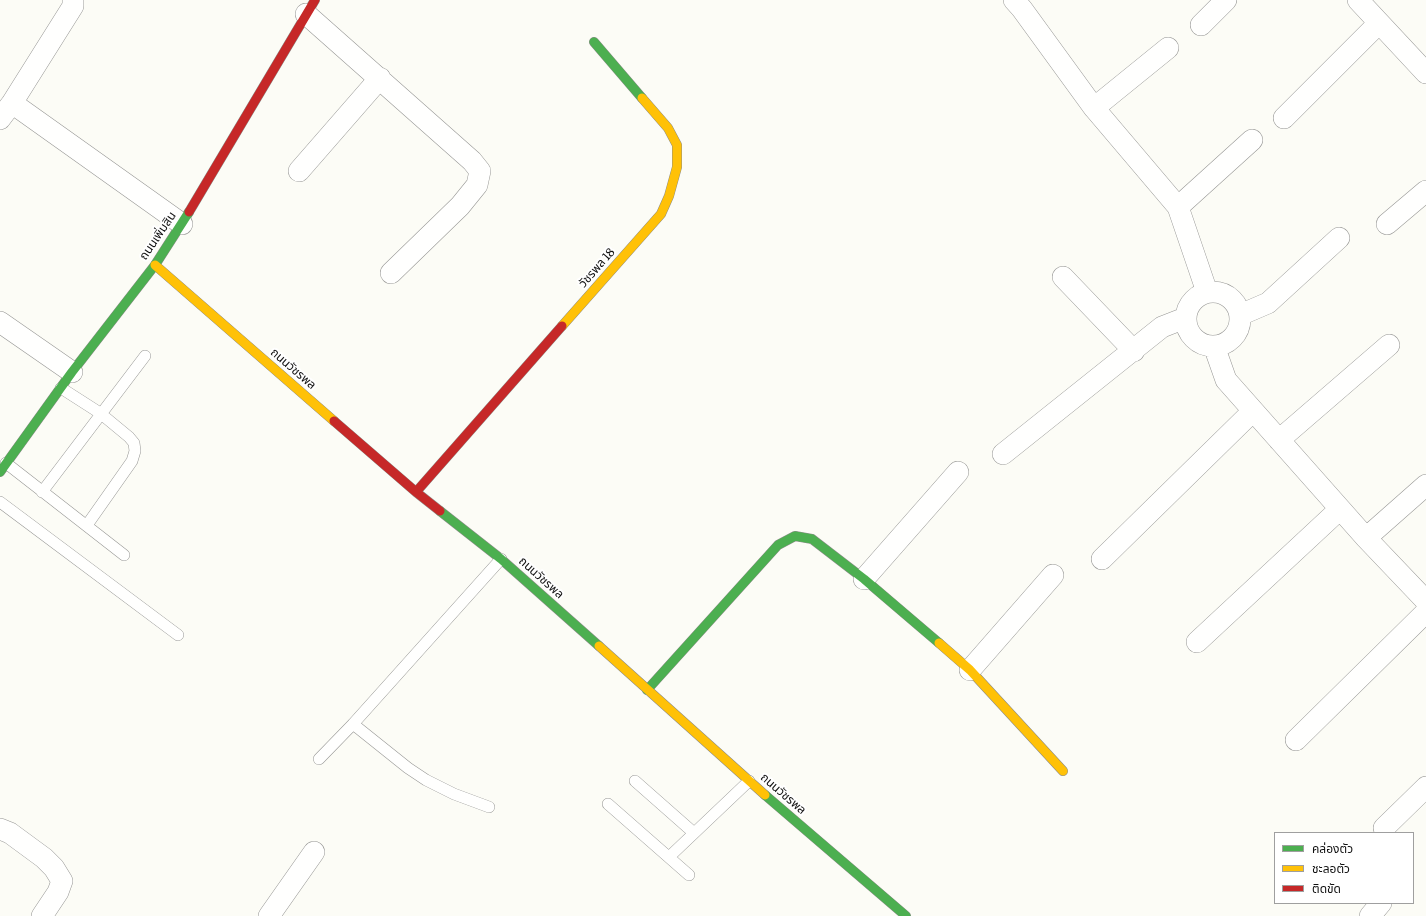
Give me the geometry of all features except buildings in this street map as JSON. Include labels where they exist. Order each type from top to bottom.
[{"type":"street","points":[[73,0],[73,6],[6,111],[182,224]]},
{"type":"street","points":[[1201,25],[1226,0]]},
{"type":"street","points":[[1363,2],[1379,23],[1426,73]]},
{"type":"street","points":[[1023,3],[1094,108],[1178,207],[1207,292]]},
{"type":"street","points":[[311,7],[380,78],[472,160],[480,171],[477,184],[460,206],[391,273]]},
{"type":"street","name":"ถนนเพิ่มสิน","points":[[3,467],[66,380],[154,265],[182,224],[311,7]]},
{"type":"street","points":[[1284,118],[1379,23]]},
{"type":"street","name":"วัชรพล 18","points":[[416,492],[652,225],[661,214],[669,196],[677,167],[677,145],[668,128],[594,42]]},
{"type":"street","points":[[1094,108],[1168,48]]},
{"type":"street","points":[[299,171],[380,78]]},
{"type":"street","points":[[1178,207],[1252,140]]},
{"type":"street","points":[[1388,224],[1426,191]]},
{"type":"street","points":[[1240,315],[1268,303],[1339,238]]},
{"type":"street","name":"ถนนวัชรพล","points":[[154,265],[416,492],[501,559],[749,781],[906,916]]},
{"type":"street","points":[[1063,277],[1134,351]]},
{"type":"street","points":[[1216,291],[1232,299],[1237,306],[1240,315],[1239,324],[1231,339],[1223,344],[1214,346],[1205,345],[1197,341],[1190,335],[1186,327],[1185,318],[1187,309],[1192,301],[1198,296],[1207,292],[1216,291]]},
{"type":"street","points":[[1003,454],[1134,351],[1162,327],[1185,318]]},
{"type":"street","points":[[0,322],[66,380]]},
{"type":"street","points":[[1280,440],[1389,345]]},
{"type":"street","points":[[1214,346],[1226,380],[1366,538],[1426,601]]},
{"type":"street","points":[[1102,559],[1253,411]]},
{"type":"street","points":[[864,579],[958,472]]},
{"type":"street","points":[[1366,538],[1426,486]]},
{"type":"street","points":[[1196,642],[1340,509]]},
{"type":"street","points":[[647,690],[778,545],[795,536],[812,538],[864,579],[970,670],[1062,771]]},
{"type":"street","points":[[970,670],[1052,575]]},
{"type":"street","points":[[1296,740],[1426,612]]},
{"type":"street","points":[[1384,828],[1426,787]]},
{"type":"street","points":[[0,829],[10,833],[44,858],[54,868],[62,881],[58,892],[42,916]]},
{"type":"street","points":[[269,916],[314,852]]},
{"type":"street","points":[[1370,916],[1380,904]]},
{"type":"lane","points":[[42,492],[100,413],[145,356]]},
{"type":"lane","points":[[66,380],[100,413],[130,437],[134,443],[135,451],[132,461],[87,525]]},
{"type":"lane","points":[[3,467],[42,492],[124,554]]},
{"type":"lane","points":[[0,502],[178,635]]},
{"type":"lane","points":[[319,759],[353,724],[501,559]]},
{"type":"lane","points":[[353,724],[408,768],[426,780],[454,794],[489,807]]},
{"type":"lane","points":[[635,781],[694,833]]},
{"type":"lane","points":[[669,858],[749,781]]},
{"type":"lane","points":[[608,804],[689,875]]},
{"type":"traffic: fast","points":[[594,42],[642,98]]},
{"type":"traffic: fast","points":[[0,472],[72,372],[155,265],[189,212]]},
{"type":"traffic: fast","points":[[440,511],[501,559],[599,646]]},
{"type":"traffic: fast","points":[[647,690],[778,545],[795,536],[812,539],[864,579],[939,643]]},
{"type":"traffic: fast","points":[[765,795],[906,916]]},
{"type":"traffic: slow","points":[[562,326],[661,214],[669,196],[677,167],[677,145],[668,128],[642,98]]},
{"type":"traffic: slow","points":[[155,265],[334,421]]},
{"type":"traffic: slow","points":[[939,643],[970,670],[1063,771]]},
{"type":"traffic: slow","points":[[599,646],[765,795]]},
{"type":"traffic: jam","points":[[189,212],[315,0]]},
{"type":"traffic: jam","points":[[416,492],[562,326]]},
{"type":"traffic: jam","points":[[334,421],[440,511]]}]
